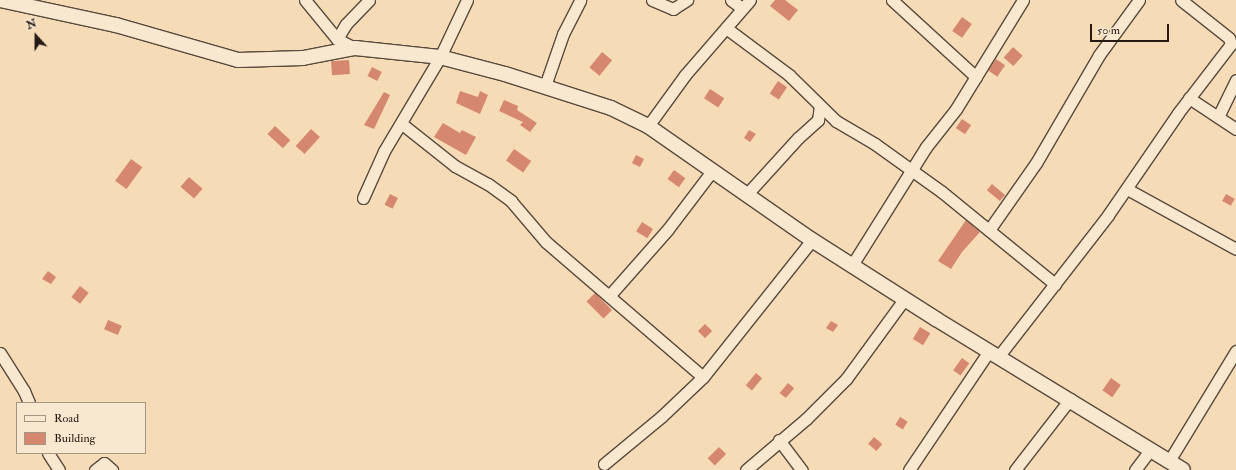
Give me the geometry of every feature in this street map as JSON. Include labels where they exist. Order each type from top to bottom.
[{"type":"street","points":[[0,0],[116,25],[238,60],[303,58],[355,48],[440,57],[545,86],[611,108],[648,126],[812,240],[1183,470]]},
{"type":"street","points":[[305,0],[337,39],[355,48]]},
{"type":"street","points":[[337,39],[346,24],[369,0]]},
{"type":"street","points":[[364,198],[384,151],[402,124],[440,57],[467,0]]},
{"type":"street","points":[[545,86],[563,34],[579,0]]},
{"type":"street","points":[[652,0],[673,9],[687,0]]},
{"type":"street","points":[[648,126],[685,75],[746,4],[731,0]]},
{"type":"street","points":[[892,0],[976,77]]},
{"type":"street","points":[[852,265],[926,146],[956,109],[1023,0]]},
{"type":"street","points":[[989,230],[1036,163],[1099,55],[1139,0]]},
{"type":"street","points":[[909,470],[994,354],[1055,284],[1127,189],[1189,98],[1231,44],[1229,38],[1181,0]]},
{"type":"street","points":[[726,28],[789,75],[836,121],[875,144],[912,170],[1055,284]]},
{"type":"street","points":[[1218,117],[1236,80]]},
{"type":"street","points":[[1189,98],[1236,129]]},
{"type":"street","points":[[747,194],[798,138],[818,120],[820,106]]},
{"type":"street","points":[[818,120],[836,121]]},
{"type":"street","points":[[402,124],[455,166],[488,184],[511,201],[546,242],[703,377]]},
{"type":"street","points":[[609,296],[668,229],[712,171]]},
{"type":"street","points":[[1127,189],[1236,249]]},
{"type":"street","points":[[604,464],[662,416],[703,377],[812,240]]},
{"type":"street","points":[[746,470],[779,440],[806,419],[846,379],[905,298]]},
{"type":"street","points":[[1169,461],[1236,351]]},
{"type":"street","points":[[0,353],[24,391],[29,402]]},
{"type":"street","points":[[1015,470],[1070,399]]},
{"type":"street","points":[[779,440],[802,470]]},
{"type":"street","points":[[1135,470],[1151,449]]},
{"type":"street","points":[[49,454],[59,470]]},
{"type":"street","points":[[95,470],[104,463],[112,470]]},
{"type":"building","points":[[775,0],[785,0],[798,10],[789,21],[770,6]]},
{"type":"building","points":[[962,17],[972,24],[962,38],[952,31]]},
{"type":"building","points":[[1013,47],[1023,56],[1013,66],[1004,57]]},
{"type":"building","points":[[602,52],[612,60],[600,76],[589,68]]},
{"type":"building","points":[[996,59],[1005,65],[997,77],[988,71]]},
{"type":"building","points":[[349,60],[350,74],[332,75],[331,61]]},
{"type":"building","points":[[372,67],[382,72],[377,81],[367,76]]},
{"type":"building","points":[[778,81],[787,87],[779,100],[770,93]]},
{"type":"building","points":[[710,89],[724,98],[718,107],[704,98]]},
{"type":"building","points":[[460,91],[478,97],[480,91],[488,95],[480,114],[456,103]]},
{"type":"building","points":[[384,92],[390,95],[374,129],[364,125]]},
{"type":"building","points":[[504,100],[518,106],[517,110],[537,123],[530,132],[520,125],[523,122],[499,111]]},
{"type":"building","points":[[962,119],[971,125],[965,134],[956,128]]},
{"type":"building","points":[[443,123],[460,133],[462,130],[476,137],[466,155],[434,137]]},
{"type":"building","points":[[275,126],[290,140],[283,148],[267,134]]},
{"type":"building","points":[[311,129],[320,137],[305,154],[296,146]]},
{"type":"building","points":[[749,130],[756,134],[750,142],[744,138]]},
{"type":"building","points":[[514,149],[531,161],[523,173],[506,160]]},
{"type":"building","points":[[636,155],[644,159],[640,167],[632,163]]},
{"type":"building","points":[[131,159],[142,167],[126,189],[115,181]]},
{"type":"building","points":[[674,170],[685,178],[679,187],[668,179]]},
{"type":"building","points":[[189,177],[203,189],[194,199],[180,187]]},
{"type":"building","points":[[992,184],[1005,195],[1000,201],[987,190]]},
{"type":"building","points":[[390,194],[398,198],[393,209],[385,205]]},
{"type":"building","points":[[1226,194],[1235,199],[1231,206],[1222,201]]},
{"type":"building","points":[[966,220],[980,232],[962,252],[951,269],[938,261]]},
{"type":"building","points":[[642,222],[653,229],[647,238],[636,231]]},
{"type":"building","points":[[48,271],[56,277],[51,284],[42,279]]},
{"type":"building","points":[[80,286],[89,293],[80,304],[71,297]]},
{"type":"building","points":[[595,293],[612,310],[603,318],[587,301]]},
{"type":"building","points":[[108,320],[122,326],[118,335],[104,329]]},
{"type":"building","points":[[831,321],[838,325],[833,332],[826,328]]},
{"type":"building","points":[[705,324],[712,331],[705,338],[698,331]]},
{"type":"building","points":[[920,327],[930,333],[923,345],[913,339]]},
{"type":"building","points":[[962,358],[969,363],[960,375],[953,370]]},
{"type":"building","points":[[756,373],[762,378],[752,390],[746,385]]},
{"type":"building","points":[[1111,378],[1121,385],[1112,397],[1102,390]]},
{"type":"building","points":[[788,383],[794,388],[786,398],[780,393]]},
{"type":"building","points":[[900,417],[908,422],[903,429],[895,425]]},
{"type":"building","points":[[874,437],[882,444],[876,451],[868,444]]},
{"type":"building","points":[[719,447],[726,454],[715,465],[708,458]]}]
